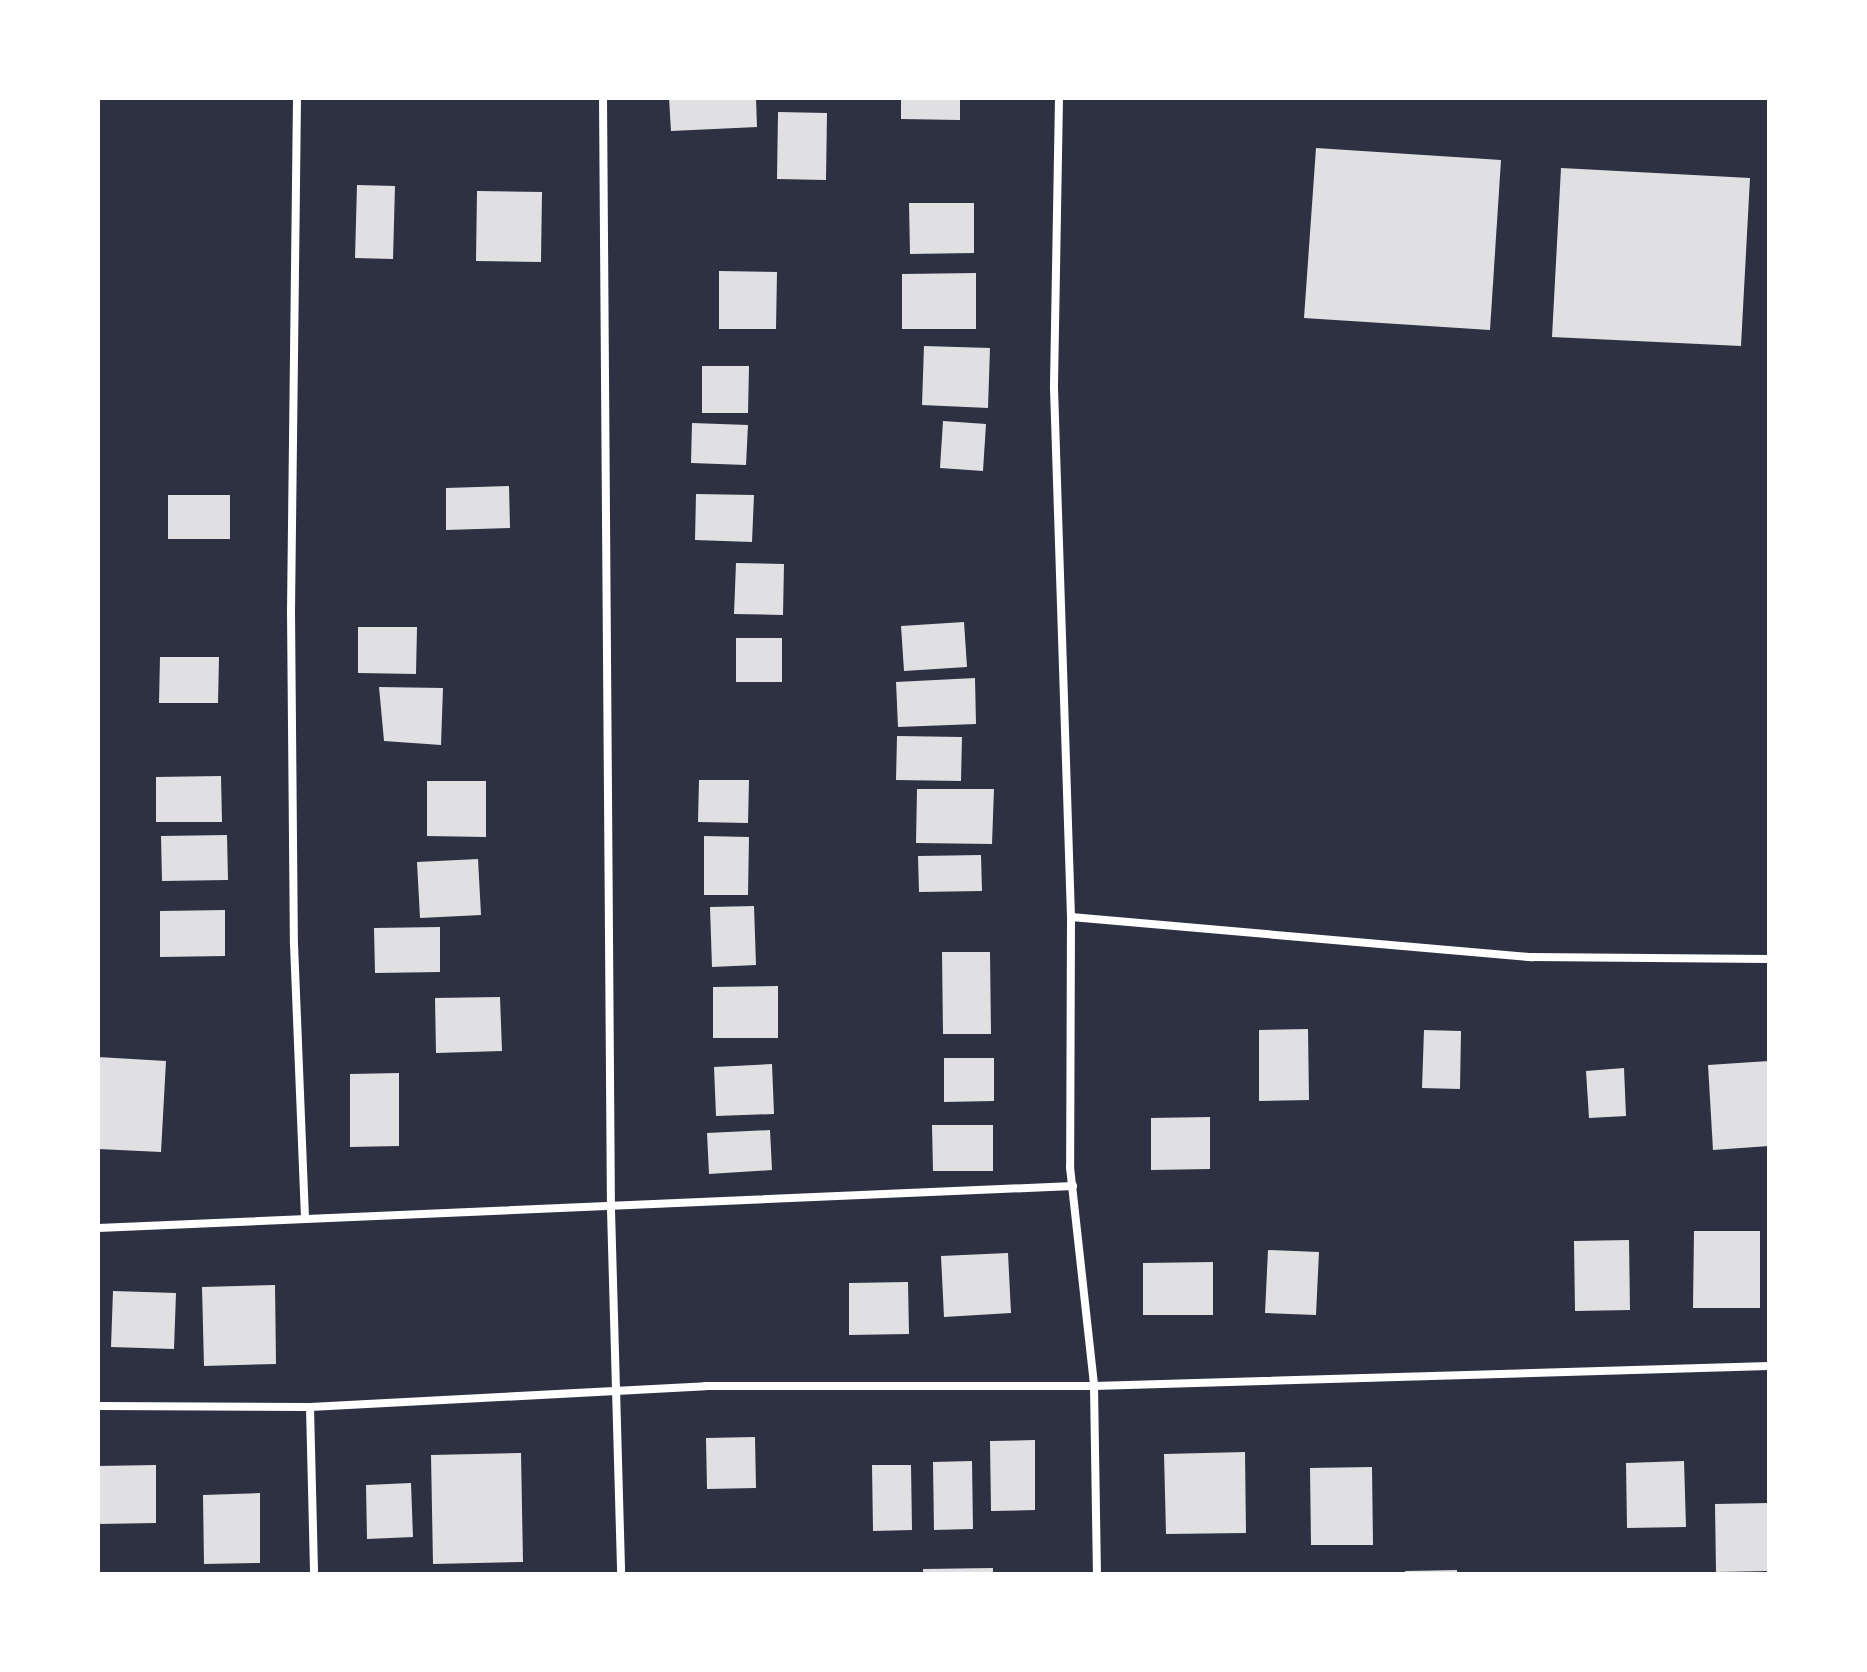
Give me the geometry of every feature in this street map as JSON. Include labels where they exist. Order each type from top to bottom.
[{"type":"street","points":[[297,98],[291,611],[294,944],[305,1216]]},
{"type":"street","points":[[603,98],[611,1210],[621,1574]]},
{"type":"street","points":[[1059,98],[1054,388],[1071,917],[1073,1186],[1094,1386],[1097,1574]]},
{"type":"street","points":[[1071,917],[1532,957],[1769,959]]},
{"type":"street","points":[[98,1228],[305,1216],[611,1210],[1073,1186]]},
{"type":"street","points":[[98,1406],[310,1407],[705,1386],[1094,1386],[1769,1366]]},
{"type":"street","points":[[310,1407],[314,1574]]},
{"type":"building","points":[[669,98],[756,98],[757,127],[671,131]]},
{"type":"building","points":[[901,98],[960,98],[960,120],[901,119]]},
{"type":"building","points":[[778,112],[827,113],[826,180],[777,179]]},
{"type":"building","points":[[1316,148],[1501,160],[1490,330],[1304,318]]},
{"type":"building","points":[[1561,168],[1750,178],[1741,346],[1552,337]]},
{"type":"building","points":[[357,185],[395,186],[393,259],[355,258]]},
{"type":"building","points":[[477,191],[542,192],[541,262],[476,261]]},
{"type":"building","points":[[909,203],[974,203],[974,253],[910,254]]},
{"type":"building","points":[[719,271],[777,272],[776,329],[719,329]]},
{"type":"building","points":[[976,273],[976,329],[902,329],[902,274]]},
{"type":"building","points":[[924,346],[990,348],[988,408],[922,405]]},
{"type":"building","points":[[702,366],[749,366],[748,413],[702,413]]},
{"type":"building","points":[[943,421],[986,424],[983,471],[940,468]]},
{"type":"building","points":[[692,423],[748,425],[746,465],[691,463]]},
{"type":"building","points":[[509,486],[510,528],[446,530],[446,488]]},
{"type":"building","points":[[696,494],[754,495],[752,542],[695,540]]},
{"type":"building","points":[[168,495],[230,495],[230,539],[168,539]]},
{"type":"building","points":[[736,563],[784,564],[783,615],[734,614]]},
{"type":"building","points":[[964,622],[967,667],[904,671],[901,626]]},
{"type":"building","points":[[358,627],[417,627],[416,674],[358,673]]},
{"type":"building","points":[[736,638],[782,638],[782,682],[736,682]]},
{"type":"building","points":[[160,657],[219,657],[218,703],[159,703]]},
{"type":"building","points":[[975,678],[976,724],[898,727],[896,682]]},
{"type":"building","points":[[379,687],[443,688],[441,745],[384,741]]},
{"type":"building","points":[[897,736],[962,737],[961,781],[896,780]]},
{"type":"building","points":[[221,776],[222,822],[156,822],[156,777]]},
{"type":"building","points":[[699,780],[749,780],[748,823],[698,822]]},
{"type":"building","points":[[427,781],[486,781],[486,837],[427,836]]},
{"type":"building","points":[[917,789],[994,789],[992,844],[916,843]]},
{"type":"building","points":[[227,835],[228,880],[162,881],[161,836]]},
{"type":"building","points":[[704,836],[749,837],[748,895],[704,895]]},
{"type":"building","points":[[981,855],[982,891],[919,892],[918,856]]},
{"type":"building","points":[[478,859],[481,915],[420,918],[417,862]]},
{"type":"building","points":[[754,906],[756,965],[712,967],[710,907]]},
{"type":"building","points":[[225,910],[225,956],[160,957],[160,911]]},
{"type":"building","points":[[440,927],[440,972],[375,973],[374,928]]},
{"type":"building","points":[[942,952],[990,952],[991,1034],[943,1034]]},
{"type":"building","points":[[778,986],[778,1038],[713,1038],[713,987]]},
{"type":"building","points":[[500,997],[502,1051],[436,1053],[435,998]]},
{"type":"building","points":[[1308,1029],[1309,1100],[1259,1101],[1259,1030]]},
{"type":"building","points":[[1424,1030],[1461,1031],[1460,1089],[1422,1088]]},
{"type":"building","points":[[98,1057],[166,1061],[161,1152],[98,1149]]},
{"type":"building","points":[[944,1058],[994,1058],[994,1101],[944,1102]]},
{"type":"building","points":[[1769,1061],[1769,1146],[1713,1150],[1708,1065]]},
{"type":"building","points":[[772,1064],[774,1114],[716,1116],[714,1067]]},
{"type":"building","points":[[1624,1068],[1626,1116],[1589,1118],[1586,1071]]},
{"type":"building","points":[[399,1073],[399,1146],[350,1147],[350,1074]]},
{"type":"building","points":[[1210,1117],[1210,1169],[1151,1170],[1151,1118]]},
{"type":"building","points":[[932,1125],[993,1125],[993,1171],[933,1171]]},
{"type":"building","points":[[770,1130],[772,1170],[709,1174],[707,1133]]},
{"type":"building","points":[[1694,1231],[1760,1231],[1760,1308],[1693,1308]]},
{"type":"building","points":[[1629,1240],[1630,1310],[1575,1311],[1574,1241]]},
{"type":"building","points":[[1268,1250],[1319,1252],[1316,1315],[1265,1313]]},
{"type":"building","points":[[1008,1253],[1011,1313],[944,1317],[941,1256]]},
{"type":"building","points":[[1213,1262],[1213,1315],[1143,1315],[1143,1263]]},
{"type":"building","points":[[908,1282],[909,1334],[849,1335],[849,1283]]},
{"type":"building","points":[[275,1285],[276,1364],[204,1366],[202,1287]]},
{"type":"building","points":[[113,1291],[176,1293],[174,1349],[111,1347]]},
{"type":"building","points":[[755,1437],[756,1488],[707,1489],[706,1438]]},
{"type":"building","points":[[1035,1440],[1035,1510],[991,1511],[990,1441]]},
{"type":"building","points":[[1245,1452],[1246,1533],[1166,1534],[1164,1454]]},
{"type":"building","points":[[521,1453],[523,1562],[433,1564],[431,1455]]},
{"type":"building","points":[[972,1461],[973,1529],[934,1530],[933,1462]]},
{"type":"building","points":[[1684,1461],[1686,1527],[1627,1528],[1626,1463]]},
{"type":"building","points":[[156,1465],[156,1523],[98,1524],[98,1466]]},
{"type":"building","points":[[872,1465],[911,1465],[912,1530],[873,1531]]},
{"type":"building","points":[[1372,1467],[1373,1545],[1311,1545],[1310,1468]]},
{"type":"building","points":[[411,1483],[413,1537],[367,1539],[366,1485]]},
{"type":"building","points":[[260,1493],[260,1563],[204,1564],[203,1495]]},
{"type":"building","points":[[1769,1503],[1769,1571],[1716,1572],[1715,1504]]},
{"type":"building","points":[[993,1568],[993,1574],[923,1574],[923,1569]]},
{"type":"building","points":[[1457,1570],[1457,1574],[1405,1574],[1405,1571]]}]
